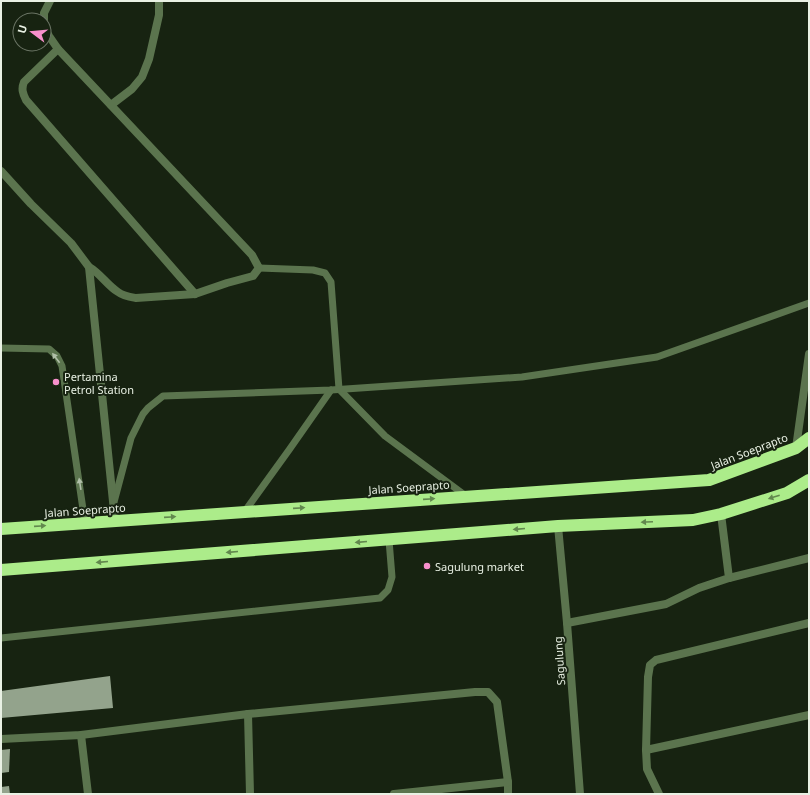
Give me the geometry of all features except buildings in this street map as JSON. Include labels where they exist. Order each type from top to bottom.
[{"type":"highway","name":"Jalan Soeprapto","points":[[3,530],[245,511],[709,480],[796,448],[809,438]]},
{"type":"highway","points":[[3,568],[389,540],[558,526],[693,520],[721,514],[787,493],[809,480]]},
{"type":"street","points":[[44,12],[50,1]]},
{"type":"street","points":[[110,105],[132,89],[142,77],[149,59],[159,15],[159,1]]},
{"type":"street","points":[[1,171],[31,204],[71,243],[89,267],[96,271],[117,292],[127,296],[136,298],[195,294],[253,276],[259,268],[252,256],[58,49],[52,40]]},
{"type":"street","points":[[58,49],[24,82],[22,86],[22,93],[26,100],[195,294]]},
{"type":"street","points":[[89,267],[115,521]]},
{"type":"street","points":[[796,448],[809,354]]},
{"type":"street","points":[[721,514],[729,578]]},
{"type":"street","name":"Sagulung","points":[[558,526],[580,794]]},
{"type":"street","points":[[567,623],[666,604],[699,588],[729,578],[809,558]]},
{"type":"street","points":[[659,794],[647,769],[646,750],[648,677],[650,665],[656,660],[809,623]]},
{"type":"street","points":[[1,739],[81,735],[248,714],[488,692],[497,702],[508,782],[508,794]]},
{"type":"street","points":[[248,714],[250,794]]},
{"type":"street","points":[[646,750],[809,716]]},
{"type":"street","points":[[81,735],[88,794]]},
{"type":"street","points":[[394,794],[508,782]]},
{"type":"lane","points":[[259,268],[313,270],[325,273],[331,282],[339,389],[385,436],[466,496]]},
{"type":"lane","points":[[113,506],[131,438],[143,414],[163,396],[330,390],[522,377],[657,357],[809,303]]},
{"type":"lane","points":[[1,348],[49,349],[56,356],[62,366],[85,523]]},
{"type":"lane","points":[[245,511],[330,390]]},
{"type":"lane","points":[[1,638],[380,598],[388,590],[392,577],[389,540]]},
{"type":"place","name":"Pertamina Petrol Station","points":[[56,382]]},
{"type":"place","name":"Sagulung market","points":[[427,566]]}]
